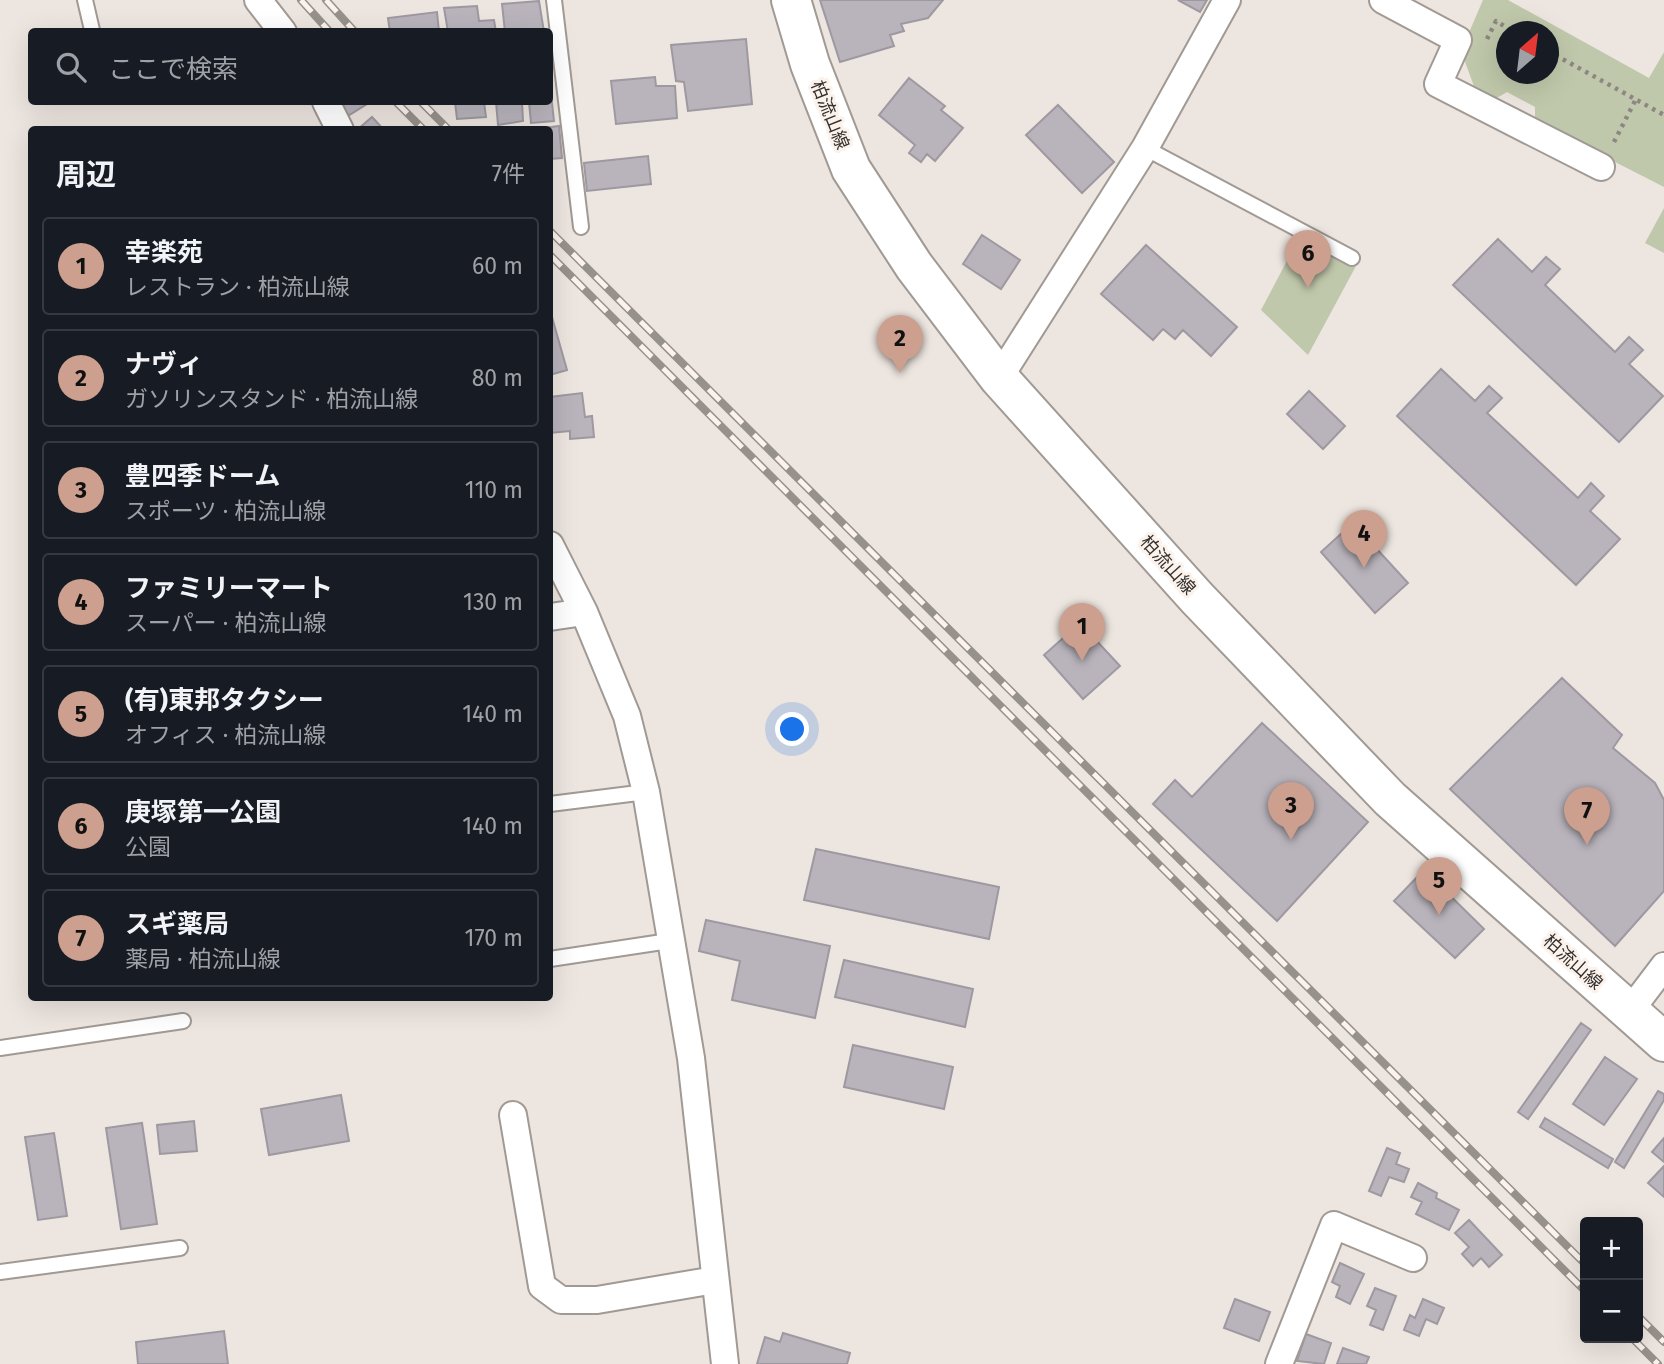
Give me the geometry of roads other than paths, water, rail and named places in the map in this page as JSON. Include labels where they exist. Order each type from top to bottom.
[{"type":"main road","name":"柏流山線","points":[[791,0],[810,64],[851,169],[914,266],[999,378],[1197,598],[1390,799],[1664,1042]]},
{"type":"street","points":[[258,0],[280,28]]},
{"type":"street","points":[[999,378],[1145,148],[1227,0]]},
{"type":"street","points":[[1383,0],[1458,40],[1438,84],[1601,167]]},
{"type":"street","points":[[328,105],[338,126]]},
{"type":"street","points":[[553,551],[584,612],[627,716],[646,792],[669,941],[691,1058],[725,1364]]},
{"type":"street","points":[[553,617],[584,612]]},
{"type":"street","points":[[1629,1012],[1664,966]]},
{"type":"street","points":[[513,1115],[542,1286],[561,1300],[597,1300],[715,1280]]},
{"type":"street","points":[[1279,1364],[1334,1225],[1413,1258]]},
{"type":"lane","points":[[85,0],[92,28]]},
{"type":"lane","points":[[554,0],[555,59],[581,227]]},
{"type":"lane","points":[[1145,148],[1352,258]]},
{"type":"lane","points":[[553,804],[646,792]]},
{"type":"lane","points":[[553,959],[669,941]]},
{"type":"lane","points":[[0,1048],[183,1021]]},
{"type":"lane","points":[[0,1272],[180,1248]]},
{"type":"railway","points":[[301,0],[326,28]]},
{"type":"railway","points":[[326,0],[351,28]]},
{"type":"railway","points":[[399,105],[420,126]]},
{"type":"railway","points":[[424,105],[445,126]]},
{"type":"railway","points":[[553,234],[1580,1259]]},
{"type":"railway","points":[[553,258],[1580,1286]]},
{"type":"railway","points":[[1643,1321],[1664,1342]]},
{"type":"railway","points":[[1637,1343],[1658,1364]]},
{"type":"place","name":"庚塚第一公園","points":[[1308,288]]},
{"type":"place","name":"ナヴィ","points":[[900,373]]},
{"type":"place","name":"ファミリーマート","points":[[1364,568]]},
{"type":"place","name":"幸楽苑","points":[[1082,661]]},
{"type":"place","name":"豊四季ドーム","points":[[1291,840]]},
{"type":"place","name":"スギ薬局","points":[[1587,845]]},
{"type":"place","name":"(有)東邦タクシー","points":[[1439,915]]}]
